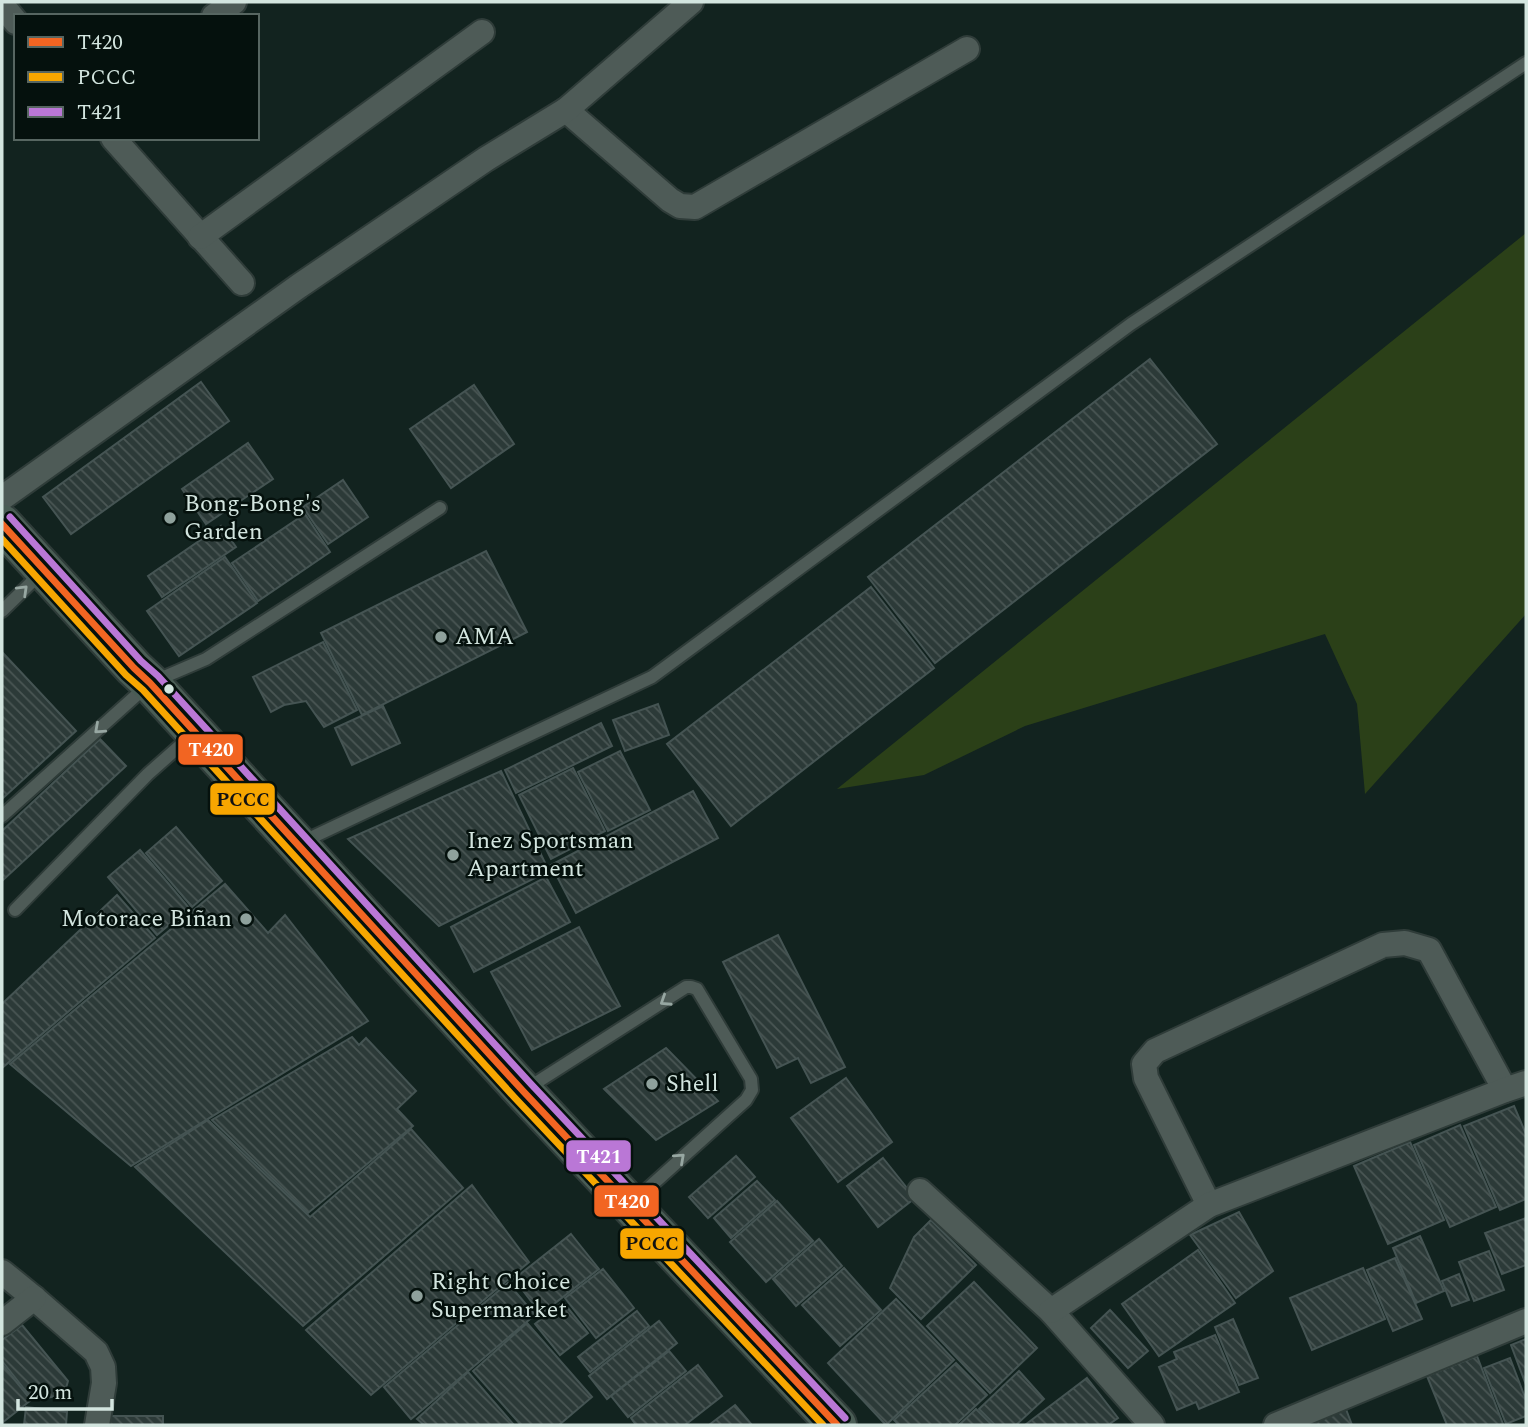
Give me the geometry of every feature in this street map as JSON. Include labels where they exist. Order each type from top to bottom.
[{"type":"highway","points":[[2,524],[523,1091],[837,1425]]},
{"type":"street","points":[[217,14],[234,2]]},
{"type":"street","points":[[2,498],[299,286],[486,159],[566,110],[691,2]]},
{"type":"street","points":[[2,5],[14,20]]},
{"type":"street","points":[[200,237],[482,32]]},
{"type":"street","points":[[566,110],[670,200],[680,206],[695,207],[967,49]]},
{"type":"street","points":[[115,140],[242,283]]},
{"type":"street","points":[[1051,1311],[1209,1205],[1515,1087],[1430,950],[1405,943],[1383,945],[1155,1051],[1144,1065],[1146,1078],[1209,1205]]},
{"type":"street","points":[[920,1191],[1051,1311],[1152,1425]]},
{"type":"street","points":[[2,1272],[96,1352],[103,1367],[104,1383],[97,1425]]},
{"type":"street","points":[[2,1323],[34,1298]]},
{"type":"street","points":[[1276,1425],[1526,1321]]},
{"type":"lane","points":[[296,845],[652,677],[1131,324],[1526,63]]},
{"type":"lane","points":[[2,816],[150,683],[206,659],[440,508]]},
{"type":"lane","points":[[2,611],[44,570]]},
{"type":"lane","points":[[15,910],[148,774],[195,733]]},
{"type":"lane","points":[[523,1091],[686,987],[697,989],[751,1079],[752,1090],[746,1100],[630,1204]]},
{"type":"green space","points":[[1526,233],[1526,614],[1365,794],[1357,704],[1325,634],[1025,726],[924,775],[837,789]]},
{"type":"building","points":[[1150,359],[1217,444],[935,663],[868,577]]},
{"type":"building","points":[[201,382],[229,421],[71,534],[43,497]]},
{"type":"building","points":[[474,385],[514,444],[451,488],[410,429]]},
{"type":"building","points":[[248,443],[273,479],[206,524],[182,489]]},
{"type":"building","points":[[343,480],[368,517],[328,544],[303,507]]},
{"type":"building","points":[[305,514],[330,552],[258,601],[232,563]]},
{"type":"building","points":[[221,526],[236,547],[162,597],[148,576]]},
{"type":"building","points":[[486,551],[527,632],[362,715],[321,633]]},
{"type":"building","points":[[225,557],[257,603],[179,656],[147,611]]},
{"type":"building","points":[[871,587],[934,668],[731,826],[667,744]]},
{"type":"building","points":[[323,642],[357,710],[324,727],[306,701],[284,705],[271,712],[253,677]]},
{"type":"building","points":[[2,652],[76,731],[2,799]]},
{"type":"building","points":[[658,704],[669,735],[625,751],[613,720]]},
{"type":"building","points":[[383,706],[400,743],[352,765],[335,728]]},
{"type":"building","points":[[601,723],[612,746],[516,793],[505,770]]},
{"type":"building","points":[[100,739],[126,766],[2,881],[2,831]]},
{"type":"building","points":[[620,751],[650,810],[608,831],[578,772]]},
{"type":"building","points":[[573,768],[605,831],[551,859],[519,795]]},
{"type":"building","name":"Inez Sportsman Apartment","points":[[501,771],[549,871],[439,926],[348,839]]},
{"type":"building","points":[[693,791],[718,838],[576,913],[551,865]]},
{"type":"building","points":[[176,827],[222,881],[192,907],[146,853]]},
{"type":"building","points":[[140,850],[189,908],[157,935],[108,877]]},
{"type":"building","points":[[546,877],[570,922],[474,972],[451,927]]},
{"type":"building","points":[[225,884],[268,933],[285,915],[368,1021],[131,1166],[10,1064]]},
{"type":"building","points":[[117,895],[155,938],[2,1068],[2,1004]]},
{"type":"building","points":[[579,927],[620,1006],[532,1050],[491,972]]},
{"type":"building","points":[[778,935],[845,1067],[811,1083],[798,1058],[777,1068],[723,962]]},
{"type":"building","points":[[352,1037],[359,1045],[366,1038],[416,1091],[397,1109],[413,1126],[308,1213],[212,1120]]},
{"type":"building","points":[[666,1048],[718,1101],[656,1140],[604,1089]]},
{"type":"building","points":[[846,1078],[892,1142],[838,1182],[791,1118]]},
{"type":"building","points":[[1514,1106],[1526,1134],[1526,1199],[1500,1210],[1464,1126]]},
{"type":"building","points":[[208,1120],[310,1217],[411,1129],[463,1188],[303,1326],[135,1167]]},
{"type":"building","points":[[1460,1125],[1496,1207],[1450,1227],[1414,1145]]},
{"type":"building","points":[[1410,1142],[1444,1220],[1388,1244],[1354,1166]]},
{"type":"building","points":[[736,1156],[755,1177],[708,1218],[689,1197]]},
{"type":"building","points":[[883,1158],[915,1198],[878,1227],[847,1186]]},
{"type":"building","points":[[757,1181],[775,1200],[731,1238],[714,1218]]},
{"type":"building","name":"Right Choice Supermarket","points":[[472,1185],[529,1262],[371,1395],[306,1330]]},
{"type":"building","points":[[777,1201],[813,1241],[766,1282],[730,1242]]},
{"type":"building","points":[[1239,1212],[1273,1271],[1236,1298],[1190,1235]]},
{"type":"building","points":[[1526,1218],[1526,1265],[1502,1274],[1485,1233]]},
{"type":"building","points":[[931,1220],[976,1265],[921,1319],[890,1288],[914,1237]]},
{"type":"building","points":[[571,1234],[599,1269],[541,1314],[514,1279]]},
{"type":"building","points":[[1420,1236],[1444,1291],[1416,1303],[1393,1248]]},
{"type":"building","points":[[819,1239],[842,1266],[796,1306],[773,1279]]},
{"type":"building","points":[[1198,1250],[1235,1303],[1159,1356],[1122,1304]]},
{"type":"building","points":[[1489,1251],[1504,1290],[1474,1301],[1459,1262]]},
{"type":"building","points":[[1395,1258],[1422,1319],[1393,1331],[1367,1270]]},
{"type":"building","points":[[844,1268],[881,1310],[840,1346],[802,1305]]},
{"type":"building","points":[[1363,1268],[1385,1319],[1312,1350],[1290,1298]]},
{"type":"building","points":[[603,1269],[634,1308],[596,1338],[565,1298]]},
{"type":"building","points":[[1459,1274],[1469,1300],[1452,1306],[1442,1281]]},
{"type":"building","points":[[974,1282],[1037,1348],[990,1393],[927,1326]]},
{"type":"building","points":[[508,1283],[535,1315],[411,1419],[384,1387]]},
{"type":"building","points":[[896,1299],[954,1360],[886,1425],[828,1363]]},
{"type":"building","points":[[563,1302],[588,1333],[560,1355],[535,1324]]},
{"type":"building","points":[[1110,1310],[1148,1351],[1128,1368],[1091,1328]]},
{"type":"building","points":[[637,1311],[649,1326],[590,1372],[578,1357]]},
{"type":"building","points":[[1233,1319],[1258,1378],[1239,1385],[1215,1327]]},
{"type":"building","points":[[659,1321],[677,1343],[607,1399],[589,1376]]},
{"type":"building","points":[[527,1323],[592,1397],[559,1425],[521,1425],[473,1371]]},
{"type":"building","points":[[22,1325],[68,1381],[64,1395],[33,1400],[2,1361],[2,1340]]},
{"type":"building","points":[[1215,1335],[1239,1392],[1199,1409],[1196,1402],[1177,1410],[1159,1367],[1177,1359],[1174,1352]]},
{"type":"building","points":[[1526,1339],[1526,1385],[1511,1345]]},
{"type":"building","points":[[669,1351],[686,1371],[628,1417],[611,1396]]},
{"type":"building","points":[[1477,1356],[1503,1424],[1447,1425],[1427,1376]]},
{"type":"building","points":[[1510,1358],[1526,1400],[1526,1416],[1506,1424],[1484,1368]]},
{"type":"building","points":[[956,1363],[987,1395],[955,1425],[899,1425],[894,1420]]},
{"type":"building","points":[[2,1364],[31,1400],[2,1423]]},
{"type":"building","points":[[698,1365],[722,1396],[685,1425],[636,1425],[631,1418]]},
{"type":"building","points":[[1019,1371],[1044,1399],[1016,1425],[995,1425],[979,1409]]},
{"type":"building","points":[[468,1372],[514,1425],[424,1425],[417,1419]]},
{"type":"building","points":[[1087,1378],[1118,1418],[1108,1425],[1025,1425]]},
{"type":"building","points":[[1344,1404],[1352,1425],[1299,1425]]},
{"type":"building","points":[[735,1405],[752,1425],[709,1425]]},
{"type":"building","points":[[26,1407],[67,1412],[66,1425],[24,1425]]},
{"type":"building","points":[[976,1409],[992,1425],[959,1425]]},
{"type":"building","points":[[108,1416],[163,1416],[163,1425],[108,1425]]},
{"type":"transit line","name":"T421","points":[[10,517],[531,1084],[845,1418]]},
{"type":"transit line","name":"T420","points":[[2,524],[523,1091],[837,1425]]},
{"type":"transit line","name":"PCCC","points":[[2,539],[515,1098],[823,1425]]},
{"type":"place","name":"Bong-Bong's Garden","points":[[170,518]]},
{"type":"place","name":"AMA","points":[[441,637]]},
{"type":"place","name":"Inez Sportsman Apartment","points":[[453,855]]},
{"type":"place","name":"Motorace Biñan","points":[[246,919]]},
{"type":"place","name":"Shell","points":[[652,1084]]},
{"type":"place","name":"Right Choice Supermarket","points":[[417,1296]]}]
